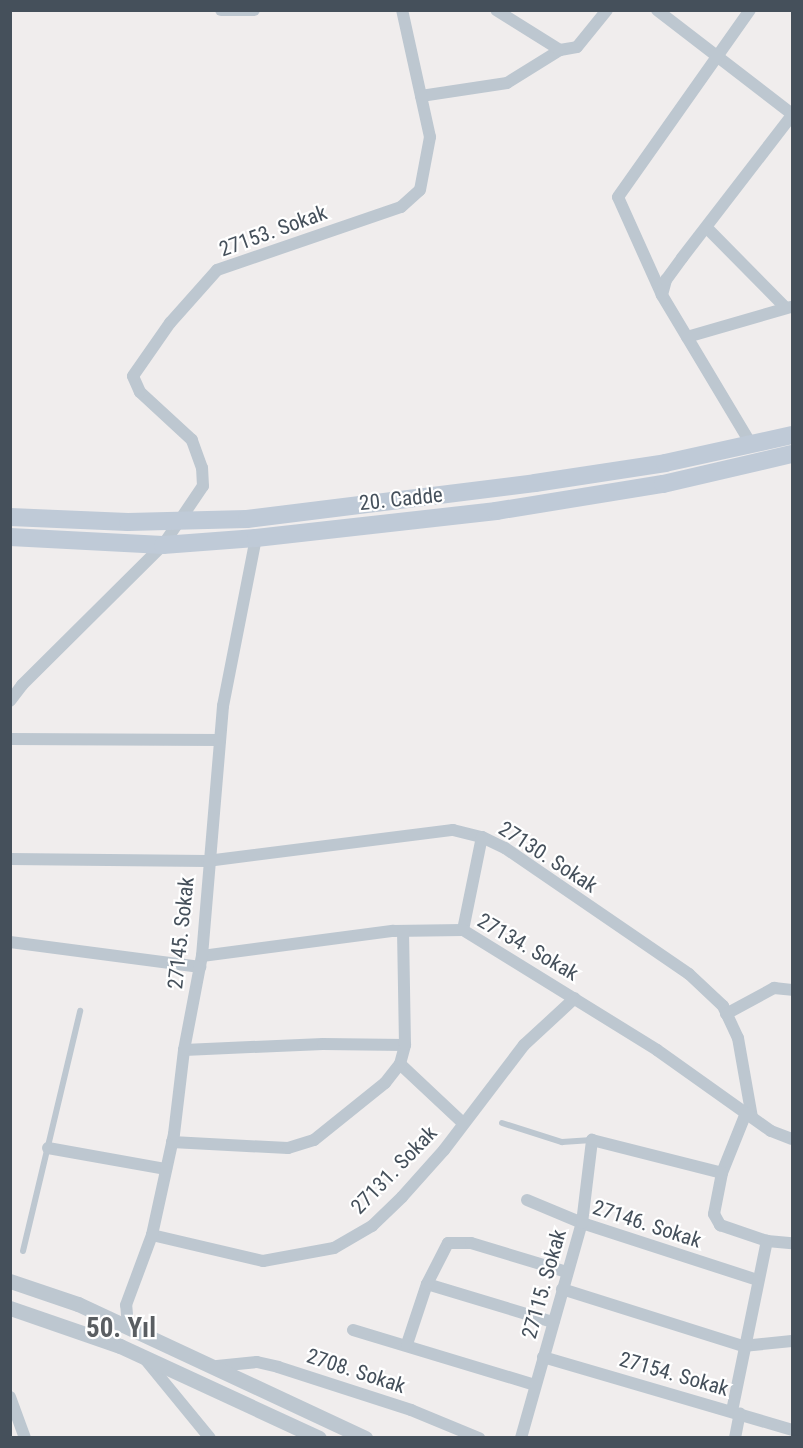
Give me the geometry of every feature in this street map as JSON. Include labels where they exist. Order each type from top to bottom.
[{"type":"main road","points":[[10,517],[181,522],[247,519],[535,483],[665,463],[792,435]]},
{"type":"main road","name":"20. Cadde","points":[[10,537],[163,545],[256,538],[496,511],[663,484],[792,454]]},
{"type":"street","points":[[221,10],[254,10]]},
{"type":"street","name":"27153. Sokak","points":[[10,701],[22,684],[163,545],[181,522],[203,486],[202,468],[192,440],[140,392],[133,376],[170,323],[217,270],[401,207],[420,190],[430,137],[402,10]]},
{"type":"street","points":[[496,10],[560,50]]},
{"type":"street","points":[[421,96],[507,83],[560,50],[577,47],[607,10]]},
{"type":"street","points":[[657,10],[714,57],[792,114],[666,280],[662,295]]},
{"type":"street","points":[[750,10],[714,57],[618,197],[662,295],[751,444]]},
{"type":"street","points":[[687,337],[789,308],[707,228]]},
{"type":"street","name":"27145. Sokak","points":[[128,1326],[126,1305],[152,1235],[172,1142],[184,1050],[201,962],[207,861],[223,706],[256,538]]},
{"type":"street","points":[[10,739],[220,740]]},
{"type":"street","name":"27130. Sokak","points":[[10,859],[207,861],[453,830],[482,837],[505,848],[689,974],[726,1014],[738,1038],[749,1115]]},
{"type":"street","points":[[463,930],[482,837]]},
{"type":"street","name":"27134. Sokak","points":[[10,942],[201,962],[403,931],[463,930],[575,998],[749,1115],[792,1139]]},
{"type":"street","points":[[172,1142],[288,1148],[314,1140],[385,1083],[400,1064],[405,1045],[403,931]]},
{"type":"street","points":[[726,1014],[774,988],[792,990]]},
{"type":"street","name":"27131. Sokak","points":[[152,1235],[263,1261],[334,1248],[372,1226],[444,1150],[525,1046],[575,998]]},
{"type":"street","points":[[184,1050],[323,1044],[405,1045]]},
{"type":"street","points":[[400,1064],[463,1123]]},
{"type":"street","points":[[749,1115],[722,1173],[714,1214],[720,1225],[767,1241],[792,1243]]},
{"type":"street","points":[[592,1140],[722,1173]]},
{"type":"street","name":"27115. Sokak","points":[[521,1437],[582,1223],[592,1140]]},
{"type":"street","points":[[48,1148],[166,1169]]},
{"type":"street","name":"27146. Sokak","points":[[527,1200],[582,1223],[757,1280]]},
{"type":"street","points":[[735,1437],[743,1346],[767,1241]]},
{"type":"street","points":[[407,1344],[427,1284],[448,1243],[471,1243],[567,1272]]},
{"type":"street","points":[[10,1281],[128,1326],[365,1437]]},
{"type":"street","points":[[427,1284],[553,1322]]},
{"type":"street","points":[[562,1289],[743,1346],[792,1341]]},
{"type":"street","points":[[10,1308],[70,1326],[142,1356],[319,1437]]},
{"type":"street","points":[[353,1330],[407,1344],[535,1385]]},
{"type":"street","points":[[142,1356],[210,1437]]},
{"type":"street","name":"27154. Sokak","points":[[543,1357],[792,1430]]},
{"type":"street","name":"2708. Sokak","points":[[217,1366],[257,1362],[278,1367],[411,1410],[479,1437]]},
{"type":"street","points":[[10,1397],[25,1437]]},
{"type":"lane","points":[[23,1251],[80,1011]]},
{"type":"lane","points":[[502,1123],[562,1142],[592,1140]]},
{"type":"district","name":"50. Yıl","points":[[121,1329]]}]
